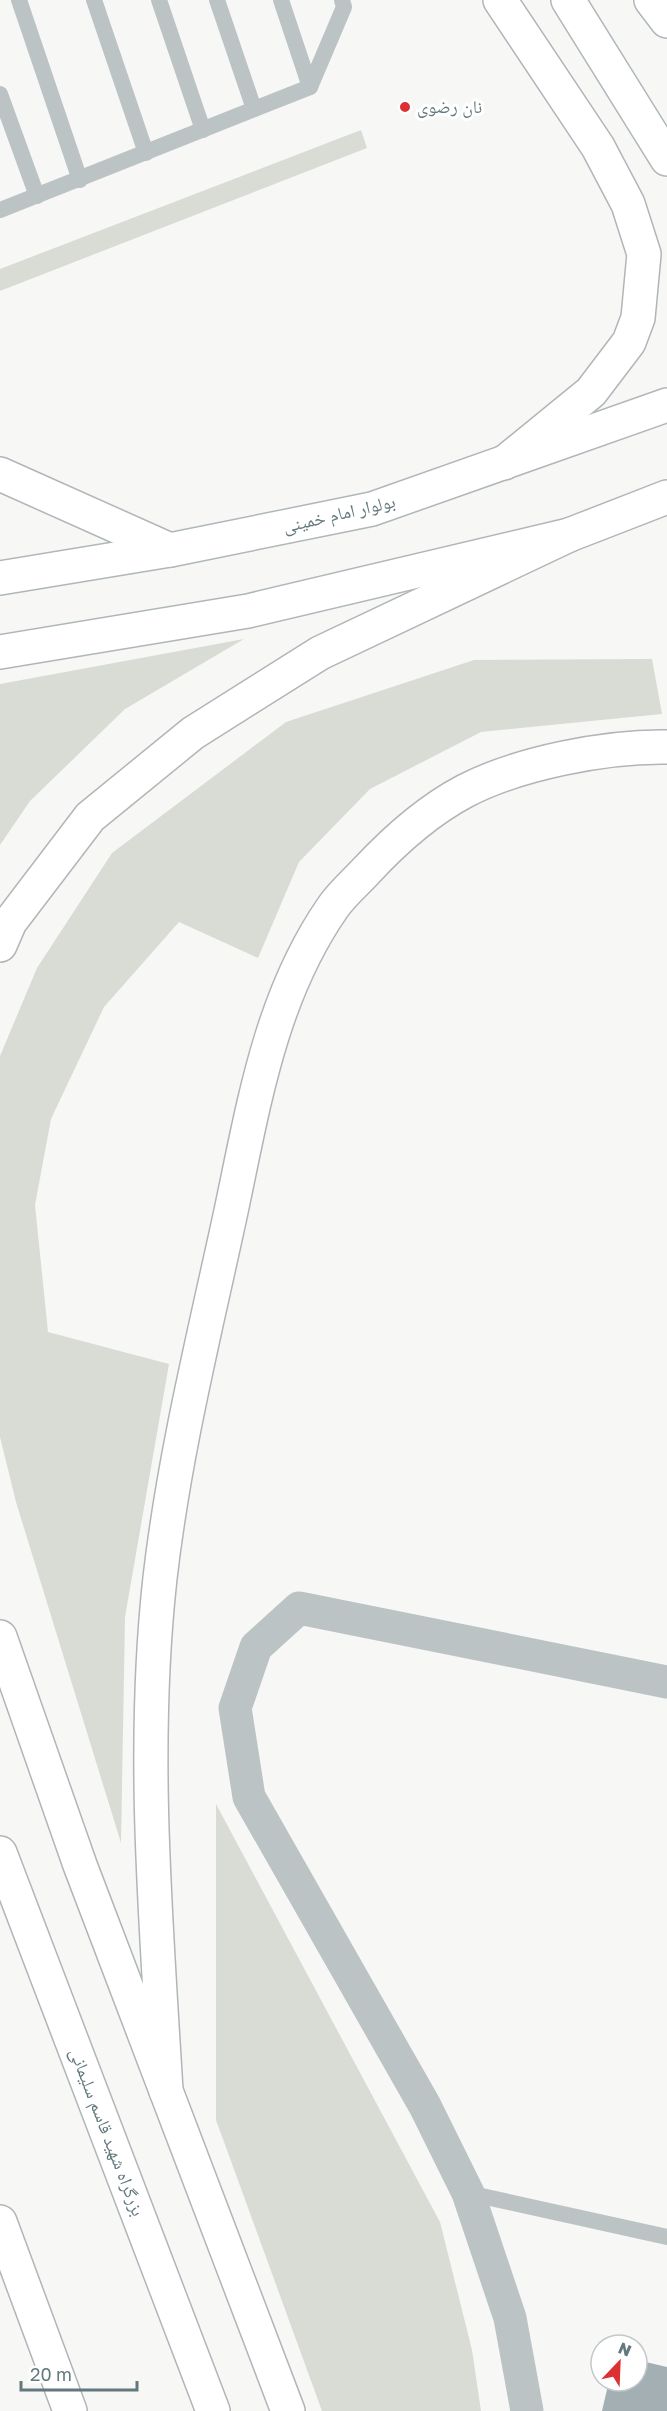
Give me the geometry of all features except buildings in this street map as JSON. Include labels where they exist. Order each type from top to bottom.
[{"type":"main road","points":[[500,0],[598,147],[628,204],[644,254],[638,318],[629,342],[591,392],[504,463]]},
{"type":"main road","points":[[568,0],[667,159]]},
{"type":"main road","points":[[651,0],[667,21]]},
{"type":"main road","name":"بولوار امام خمینی","points":[[0,578],[171,550],[372,509],[667,405]]},
{"type":"main road","points":[[0,474],[171,550]]},
{"type":"main road","points":[[0,945],[10,922],[90,817],[193,733],[321,653],[569,535],[667,498]]},
{"type":"main road","points":[[0,652],[249,610],[569,535]]},
{"type":"main road","points":[[166,2091],[152,1837],[151,1719],[160,1579],[180,1450],[262,1066],[291,980],[342,897],[393,842],[465,791],[542,762],[636,747],[667,747]]},
{"type":"main road","points":[[0,1637],[80,1864],[288,2411]]},
{"type":"main road","name":"بزرگراه شهید قاسم سلیمانی","points":[[0,1853],[213,2411]]},
{"type":"main road","points":[[0,2222],[70,2411]]},
{"type":"street","points":[[527,2411],[510,2318],[468,2193],[425,2106],[249,1797],[235,1708],[256,1647],[298,1608],[667,1682]]},
{"type":"lane","points":[[19,0],[80,180]]},
{"type":"lane","points":[[94,0],[146,153]]},
{"type":"lane","points":[[159,0],[203,130]]},
{"type":"lane","points":[[217,0],[254,110]]},
{"type":"lane","points":[[281,0],[310,87]]},
{"type":"lane","points":[[0,210],[310,87],[344,7],[342,0]]},
{"type":"lane","points":[[0,94],[36,196]]},
{"type":"lane","points":[[468,2193],[667,2237]]},
{"type":"shaded area","points":[[361,130],[367,148],[0,291],[0,269]]},
{"type":"shaded area","points":[[244,639],[125,709],[30,801],[0,845],[0,684]]},
{"type":"shaded area","points":[[652,659],[662,714],[481,732],[370,789],[299,862],[258,958],[179,922],[104,1007],[51,1119],[35,1205],[48,1332],[169,1364],[125,1617],[121,1843],[16,1502],[0,1437],[0,1056],[37,968],[112,853],[286,722],[474,660]]},
{"type":"shaded area","points":[[216,1804],[440,2222],[472,2350],[481,2411],[322,2411],[216,2120]]},
{"type":"place","name":"نان رضوی","points":[[405,107]]}]
